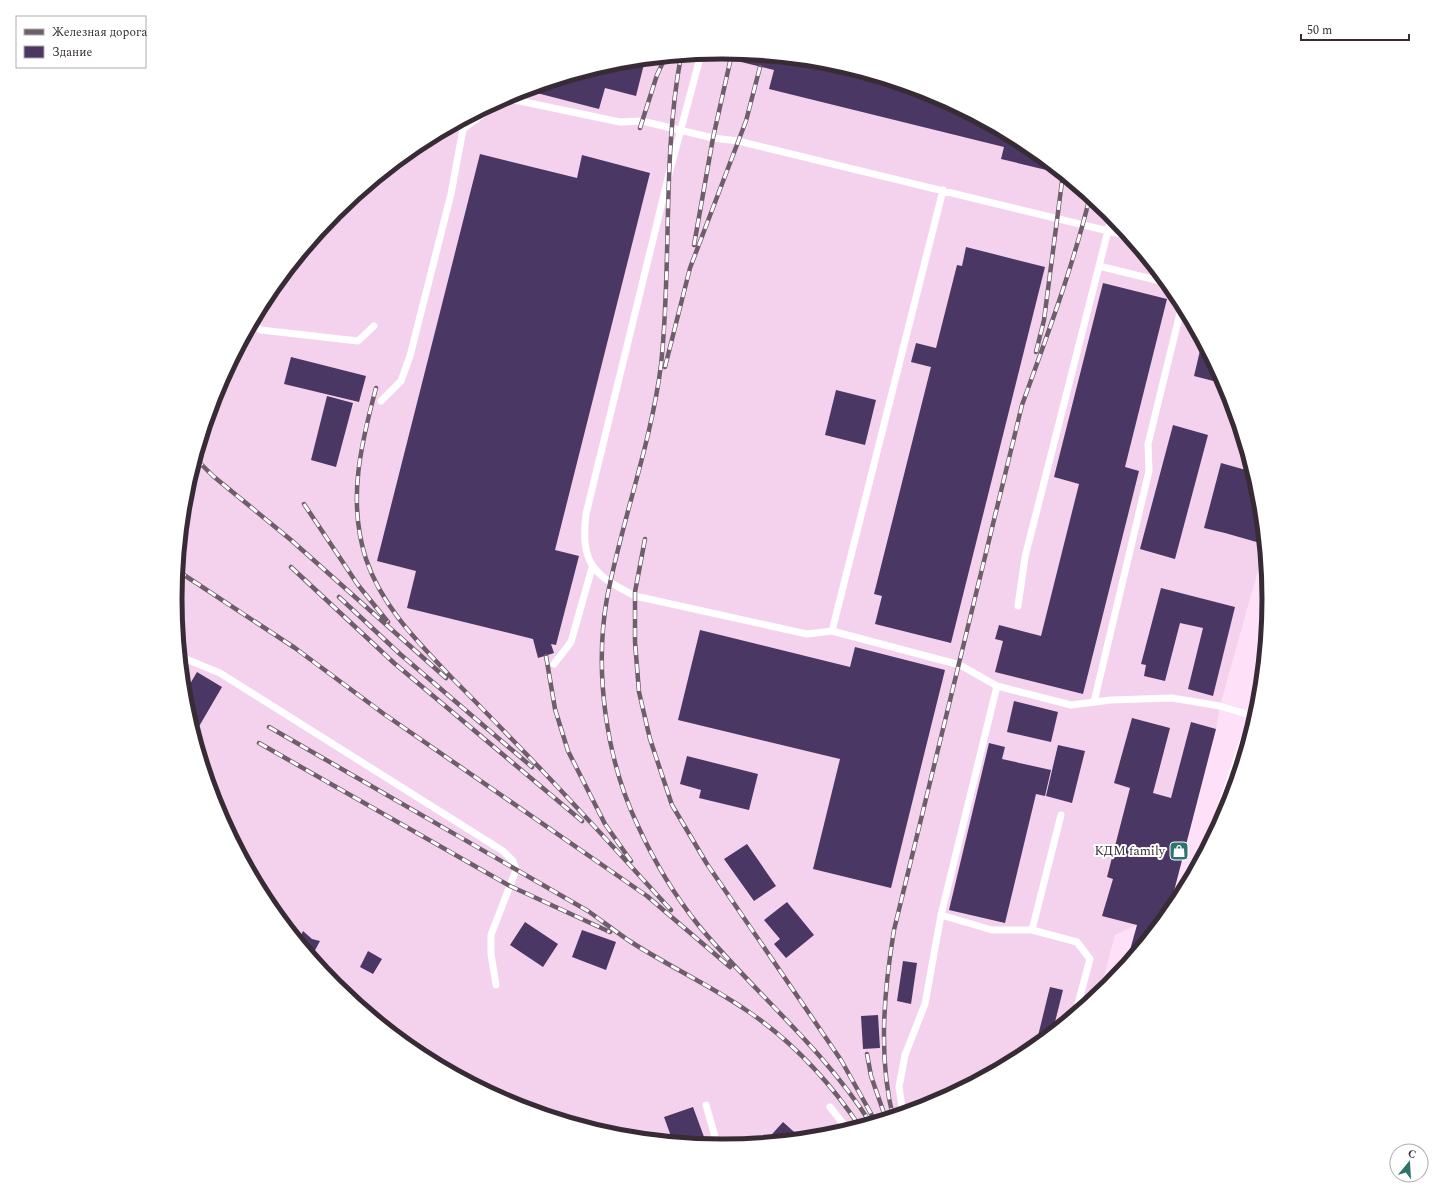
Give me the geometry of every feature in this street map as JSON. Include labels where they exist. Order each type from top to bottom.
[{"type":"lane","points":[[554,664],[572,642],[592,568],[583,538],[586,514],[700,60]]},
{"type":"lane","points":[[516,100],[620,122],[642,121],[738,142],[943,190],[1121,234]]},
{"type":"lane","points":[[381,401],[401,381],[410,356],[451,194],[463,129],[480,117]]},
{"type":"lane","points":[[832,632],[943,190]]},
{"type":"lane","points":[[1018,606],[1025,556],[1110,223]]},
{"type":"lane","points":[[1099,266],[1160,282]]},
{"type":"lane","points":[[1094,702],[1149,471],[1148,444],[1180,312]]},
{"type":"lane","points":[[256,326],[261,330],[358,341],[374,326]]},
{"type":"lane","points":[[592,568],[611,584],[635,596],[807,634],[832,632],[960,665],[997,686],[1071,705],[1094,702],[1172,698],[1220,706],[1251,715]]},
{"type":"lane","points":[[186,659],[220,673],[503,852],[513,861],[516,870],[491,935],[491,954],[496,985]]},
{"type":"lane","points":[[902,1109],[899,1087],[905,1055],[925,1004],[941,915],[997,686]]},
{"type":"lane","points":[[1221,808],[1238,762]]},
{"type":"lane","points":[[1032,930],[1061,815]]},
{"type":"lane","points":[[941,915],[992,930],[1032,930],[1077,942],[1090,959],[1077,1008]]},
{"type":"lane","points":[[706,1105],[716,1140]]},
{"type":"lane","points":[[830,1107],[846,1126]]},
{"type":"shaded area","points":[[687,60],[758,60],[793,64],[828,69],[862,77],[896,88],[929,100],[993,131],[1023,150],[1079,193],[1105,217],[1151,270],[1191,329],[1207,360],[1222,393],[1245,460],[1253,494],[1261,558],[1220,706],[1216,729],[1173,894],[1175,895],[1151,929],[1137,925],[1115,935],[1102,985],[1052,1028],[993,1068],[929,1099],[862,1122],[828,1130],[758,1139],[687,1139],[652,1135],[617,1130],[583,1122],[549,1111],[516,1099],[452,1068],[422,1049],[366,1006],[340,982],[294,929],[254,870],[238,839],[223,806],[200,739],[192,705],[183,635],[183,564],[187,529],[192,494],[200,460],[211,426],[223,393],[254,329],[273,299],[316,243],[340,217],[393,171],[452,131],[483,115],[516,100],[583,77],[617,69]]},
{"type":"building","points":[[742,60],[758,60],[828,69],[862,77],[896,88],[929,100],[993,131],[1053,171],[1001,159],[1004,147],[769,89],[774,70],[741,62]]},
{"type":"building","points":[[644,65],[636,96],[605,88],[599,109],[536,93],[583,77],[617,69]]},
{"type":"building","points":[[480,154],[577,178],[582,155],[650,173],[555,550],[579,556],[556,645],[551,644],[554,653],[538,658],[533,639],[407,608],[416,571],[377,561]]},
{"type":"building","points":[[966,247],[1045,267],[951,643],[875,624],[882,596],[874,594],[931,367],[911,362],[916,343],[936,348],[957,265],[962,266]]},
{"type":"building","points":[[1103,283],[1167,299],[1125,467],[1139,471],[1083,694],[995,672],[1003,641],[995,639],[999,625],[1041,636],[1079,484],[1054,477]]},
{"type":"building","points":[[1201,348],[1217,382],[1194,376]]},
{"type":"building","points":[[291,357],[366,376],[359,402],[284,384]]},
{"type":"building","points":[[836,390],[876,400],[865,445],[825,435]]},
{"type":"building","points":[[327,396],[353,403],[336,467],[311,460]]},
{"type":"building","points":[[1173,425],[1208,435],[1175,559],[1140,549]]},
{"type":"building","points":[[1221,463],[1247,470],[1253,494],[1260,543],[1204,528]]},
{"type":"building","points":[[1161,588],[1235,607],[1213,696],[1188,689],[1203,628],[1180,623],[1165,681],[1144,676],[1146,665],[1141,664]]},
{"type":"building","points":[[700,630],[850,667],[855,647],[945,670],[891,888],[813,869],[840,759],[678,720]]},
{"type":"building","points":[[197,672],[222,687],[198,729],[192,705],[189,685]]},
{"type":"building","points":[[1014,701],[1058,712],[1051,742],[1007,732]]},
{"type":"building","points":[[1132,718],[1170,728],[1153,793],[1171,798],[1191,722],[1216,729],[1173,895],[1175,895],[1151,929],[1128,957],[1137,925],[1102,916],[1113,879],[1107,877],[1130,788],[1114,783]]},
{"type":"building","points":[[989,743],[1005,747],[1002,759],[1051,770],[1045,796],[1036,794],[1005,923],[949,910]]},
{"type":"building","points":[[1058,745],[1085,751],[1072,803],[1046,796]]},
{"type":"building","points":[[687,756],[758,774],[749,810],[699,798],[701,790],[680,784]]},
{"type":"building","points":[[747,844],[776,886],[754,901],[724,859]]},
{"type":"building","points":[[787,902],[814,935],[786,958],[774,944],[780,939],[764,920]]},
{"type":"building","points":[[525,922],[558,944],[543,967],[510,945]]},
{"type":"building","points":[[582,930],[616,942],[606,970],[572,957]]},
{"type":"building","points":[[303,931],[312,939],[320,941],[314,953],[300,937]]},
{"type":"building","points":[[368,951],[382,959],[373,974],[360,967]]},
{"type":"building","points":[[903,961],[917,963],[911,1004],[897,1001]]},
{"type":"building","points":[[1050,987],[1063,990],[1054,1026],[1037,1039]]},
{"type":"building","points":[[878,1015],[880,1048],[863,1049],[861,1016]]},
{"type":"building","points":[[693,1107],[705,1140],[671,1137],[664,1117]]},
{"type":"building","points":[[783,1122],[797,1134],[793,1135],[769,1138]]},
{"type":"railway","points":[[694,245],[713,138],[731,59]]},
{"type":"railway","points":[[680,61],[671,133],[666,288],[661,365],[650,424],[613,569],[603,626],[603,685],[611,744],[618,773],[638,826],[673,890],[699,926],[721,951],[811,1046],[832,1071],[868,1120]]},
{"type":"railway","points":[[640,128],[657,75],[663,63]]},
{"type":"railway","points":[[665,367],[690,268],[746,121],[760,67]]},
{"type":"railway","points":[[1036,352],[1044,320],[1062,179]]},
{"type":"railway","points":[[892,1112],[885,1071],[884,1024],[885,1000],[894,930],[1022,405],[1068,275],[1089,202]]},
{"type":"railway","points":[[376,388],[361,451],[358,473],[357,516],[360,537],[366,559],[381,593],[402,623],[426,651],[551,779],[671,910]]},
{"type":"railway","points":[[199,462],[213,476],[291,540],[446,678]]},
{"type":"railway","points":[[304,504],[358,585],[388,622]]},
{"type":"railway","points":[[645,539],[635,592],[635,642],[639,692],[650,739],[672,805],[707,864],[841,1060],[874,1118]]},
{"type":"railway","points":[[291,567],[394,663],[582,821]]},
{"type":"railway","points":[[183,574],[295,648],[384,714],[647,896],[730,967]]},
{"type":"railway","points":[[339,597],[400,654],[532,767]]},
{"type":"railway","points":[[546,656],[555,709],[568,751],[605,824],[631,861]]},
{"type":"railway","points":[[269,727],[588,911],[642,949],[746,1010],[779,1035],[809,1063],[836,1094],[857,1123]]},
{"type":"railway","points":[[259,743],[510,886],[610,932]]},
{"type":"railway","points":[[867,1054],[871,1076],[885,1115]]},
{"type":"place","name":"КДМ family","points":[[1179,851]]}]
